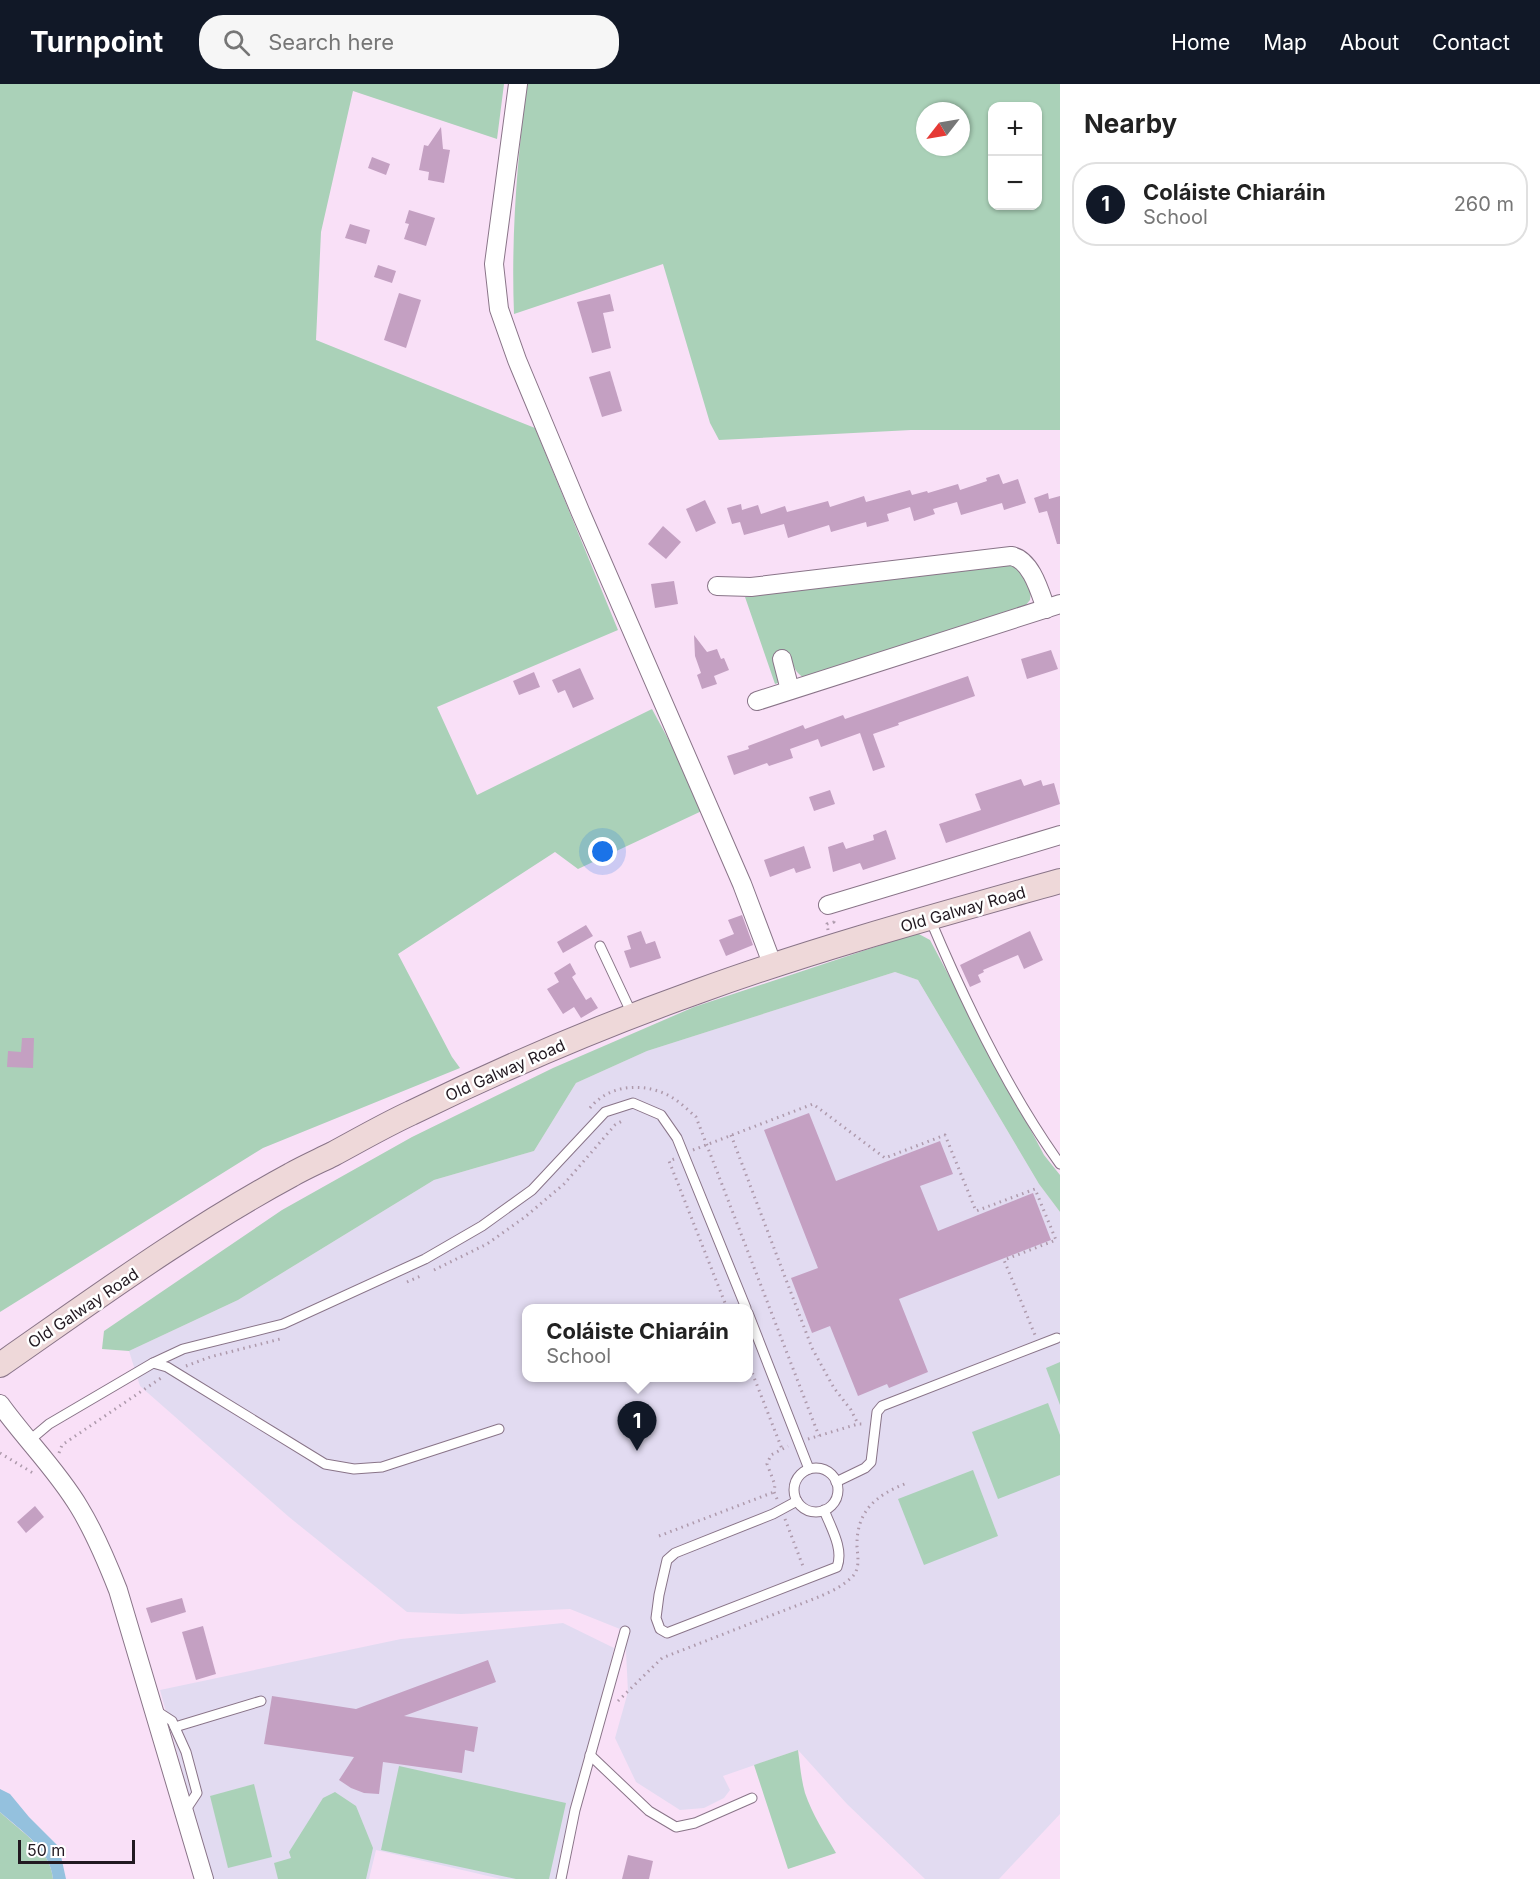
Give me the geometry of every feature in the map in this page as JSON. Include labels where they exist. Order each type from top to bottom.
[{"type":"main road","name":"Old Galway Road","points":[[0,1365],[173,1246],[292,1174],[493,1074],[552,1048],[698,991],[833,946],[1060,881]]},
{"type":"street","points":[[519,84],[494,264],[499,309],[517,360],[580,511],[742,884],[772,966]]},
{"type":"street","points":[[717,586],[751,587],[1011,556],[1019,557],[1027,565],[1053,606],[757,701]]},
{"type":"street","points":[[782,659],[790,690]]},
{"type":"street","points":[[828,905],[1060,835]]},
{"type":"street","points":[[0,1404],[79,1506],[101,1548],[118,1590],[204,1879]]},
{"type":"lane","points":[[930,919],[988,1042],[1038,1133],[1060,1164]]},
{"type":"lane","points":[[600,946],[633,1017]]},
{"type":"lane","points":[[30,1440],[49,1424],[153,1363],[183,1349],[283,1324],[426,1259],[482,1226],[532,1190],[605,1112],[633,1102],[661,1115],[677,1138],[744,1304]]},
{"type":"lane","points":[[753,1326],[808,1469]]},
{"type":"lane","points":[[836,1482],[865,1468],[871,1462],[877,1412],[882,1406],[1057,1338]]},
{"type":"lane","points":[[153,1363],[173,1371],[326,1464],[354,1469],[382,1467],[499,1429]]},
{"type":"lane","points":[[808,1469],[827,1471],[836,1482],[837,1495],[830,1507],[824,1510],[810,1511],[804,1509],[797,1501],[795,1485],[802,1473],[808,1469]]},
{"type":"lane","points":[[797,1501],[782,1510],[675,1553],[668,1560],[659,1594],[656,1618],[660,1629],[667,1633],[837,1567],[840,1559],[837,1542],[824,1510]]},
{"type":"lane","points":[[561,1879],[575,1809],[626,1630]]},
{"type":"lane","points":[[175,1727],[261,1701]]},
{"type":"lane","points":[[153,1709],[172,1721],[186,1752],[197,1793],[184,1813]]},
{"type":"lane","points":[[591,1755],[649,1811],[676,1827],[695,1823],[752,1798]]},
{"type":"path","points":[[587,1112],[594,1103],[610,1092],[630,1087],[650,1089],[672,1098],[696,1117],[819,1436]]},
{"type":"path","points":[[725,1304],[669,1161],[707,1144],[813,1104],[885,1158],[945,1135],[976,1211],[1035,1189],[1056,1240],[1004,1260],[1040,1345]]},
{"type":"path","points":[[730,1135],[812,1348],[834,1388],[851,1410],[858,1424]]},
{"type":"path","points":[[59,1456],[59,1449],[62,1445],[151,1384],[186,1366]]},
{"type":"path","points":[[753,1375],[782,1449]]},
{"type":"path","points":[[816,1598],[774,1492],[775,1485],[767,1464],[771,1455],[798,1442],[858,1424],[875,1423]]},
{"type":"path","points":[[0,1453],[34,1474]]},
{"type":"path","points":[[659,1536],[774,1492]]},
{"type":"shaded area","points":[[895,972],[918,980],[1039,1184],[1060,1212],[1060,1814],[999,1879],[925,1879],[847,1804],[798,1750],[723,1776],[730,1790],[724,1798],[704,1808],[680,1810],[636,1782],[615,1738],[628,1692],[625,1631],[570,1609],[461,1614],[407,1612],[289,1517],[140,1386],[129,1351],[238,1300],[434,1180],[534,1151],[576,1083],[647,1051]]},
{"type":"shaded area","points":[[563,1623],[614,1648],[561,1879],[501,1879],[376,1850],[369,1879],[212,1879],[160,1690],[401,1639]]},
{"type":"green space","points":[[0,84],[504,84],[497,139],[353,91],[321,232],[316,340],[535,428],[618,630],[437,707],[477,795],[652,709],[706,809],[578,869],[555,852],[398,954],[460,1068],[263,1148],[0,1312]]},
{"type":"green space","points":[[527,84],[1060,84],[1060,430],[911,430],[719,440],[710,423],[663,264],[514,314],[514,227]]},
{"type":"green space","points":[[1002,565],[1018,566],[1023,570],[1031,592],[1030,600],[1020,612],[808,680],[797,672],[791,658],[778,661],[781,682],[775,684],[745,597]]},
{"type":"green space","points":[[917,933],[930,940],[1044,1155],[1060,1175],[1060,1212],[1039,1184],[918,980],[895,972],[647,1051],[576,1083],[534,1151],[434,1180],[238,1300],[129,1351],[102,1349],[104,1331],[282,1210],[412,1137],[553,1068],[694,1007]]},
{"type":"green space","points":[[1060,1362],[1060,1405],[1046,1368]]},
{"type":"green space","points":[[1048,1403],[1060,1435],[1060,1475],[998,1499],[972,1432]]},
{"type":"green space","points":[[973,1470],[998,1536],[924,1565],[898,1499]]},
{"type":"green space","points":[[798,1750],[805,1793],[836,1853],[788,1869],[754,1765]]},
{"type":"green space","points":[[399,1766],[566,1803],[549,1879],[516,1879],[381,1850]]},
{"type":"green space","points":[[254,1784],[272,1857],[228,1868],[210,1796]]},
{"type":"green space","points":[[335,1792],[356,1806],[373,1848],[366,1879],[278,1879],[274,1863],[291,1858],[289,1852],[323,1798]]},
{"type":"green space","points":[[0,1812],[40,1849],[51,1868],[53,1879],[0,1879]]},
{"type":"water","points":[[0,1789],[10,1794],[59,1847],[66,1879],[53,1879],[51,1868],[40,1849],[0,1812]]},
{"type":"building","points":[[441,127],[443,149],[450,150],[444,183],[428,180],[429,172],[419,170],[424,145],[428,146]]},
{"type":"building","points":[[372,157],[390,164],[386,175],[368,168]]},
{"type":"building","points":[[409,210],[435,218],[426,246],[404,239],[409,224],[405,223]]},
{"type":"building","points":[[350,224],[370,230],[366,244],[345,238]]},
{"type":"building","points":[[378,265],[396,271],[392,283],[374,277]]},
{"type":"building","points":[[399,293],[421,300],[406,348],[384,340]]},
{"type":"building","points":[[610,294],[614,311],[603,313],[611,348],[592,353],[577,302]]},
{"type":"building","points":[[610,371],[622,411],[602,417],[589,377]]},
{"type":"building","points":[[999,474],[1003,484],[1018,479],[1026,503],[1004,510],[1002,503],[961,515],[957,502],[933,509],[935,514],[914,521],[910,507],[887,514],[889,521],[867,527],[866,522],[831,532],[829,525],[788,538],[784,524],[744,535],[740,522],[732,524],[727,508],[741,504],[742,510],[758,505],[761,514],[785,506],[787,512],[828,501],[830,507],[864,496],[866,502],[910,490],[912,495],[927,491],[928,493],[958,484],[960,490],[987,481],[986,478]]},
{"type":"building","points":[[1048,493],[1049,499],[1060,496],[1060,544],[1057,544],[1047,511],[1039,513],[1034,498]]},
{"type":"building","points":[[705,500],[716,523],[696,532],[686,509]]},
{"type":"building","points":[[663,526],[681,542],[666,559],[648,544]]},
{"type":"building","points":[[674,581],[678,604],[655,608],[651,584]]},
{"type":"building","points":[[694,635],[707,652],[717,649],[729,670],[714,676],[717,684],[702,689],[697,675],[701,673],[695,656]]},
{"type":"building","points":[[1051,650],[1058,669],[1027,679],[1021,659]]},
{"type":"building","points":[[580,668],[594,699],[573,708],[565,690],[558,693],[552,680]]},
{"type":"building","points":[[534,672],[540,687],[519,695],[513,681]]},
{"type":"building","points":[[968,676],[975,696],[873,734],[885,767],[873,771],[860,733],[821,747],[818,739],[790,749],[793,758],[769,766],[767,763],[734,775],[727,756],[749,749],[748,746],[803,725],[805,729],[843,715],[845,719]]},
{"type":"building","points":[[1021,779],[1024,786],[1041,780],[1043,786],[1054,783],[1060,804],[946,843],[939,824],[981,810],[975,794]]},
{"type":"building","points":[[830,790],[835,804],[814,811],[809,797]]},
{"type":"building","points":[[886,830],[896,859],[863,870],[860,863],[833,872],[828,847],[843,842],[846,849],[874,840],[873,835]]},
{"type":"building","points":[[804,846],[811,868],[796,873],[794,868],[770,877],[764,860]]},
{"type":"building","points":[[742,915],[753,945],[726,956],[719,940],[734,934],[728,920]]},
{"type":"building","points":[[586,925],[593,936],[563,953],[557,942]]},
{"type":"building","points":[[641,931],[646,944],[655,941],[661,958],[630,968],[624,951],[631,949],[627,936]]},
{"type":"building","points":[[1030,931],[1043,960],[1024,969],[1018,955],[983,970],[984,972],[978,975],[981,982],[970,987],[960,965]]},
{"type":"building","points":[[570,963],[576,974],[572,977],[586,1000],[591,997],[598,1008],[581,1018],[574,1007],[563,1014],[547,989],[559,982],[554,973]]},
{"type":"building","points":[[22,1038],[34,1038],[33,1068],[7,1067],[8,1051],[21,1052]]},
{"type":"building","points":[[809,1113],[836,1181],[940,1141],[953,1174],[920,1186],[938,1231],[1033,1193],[1051,1240],[899,1299],[928,1372],[889,1388],[887,1384],[858,1396],[830,1326],[812,1333],[791,1278],[818,1268],[764,1130]]},
{"type":"building","points":[[35,1506],[44,1517],[26,1533],[17,1522]]},
{"type":"building","points":[[182,1598],[186,1612],[151,1623],[146,1608]]},
{"type":"building","points":[[203,1626],[216,1674],[196,1680],[182,1632]]},
{"type":"building","points":[[488,1660],[496,1682],[404,1716],[478,1727],[474,1752],[465,1750],[462,1773],[383,1762],[379,1794],[364,1793],[339,1780],[354,1757],[264,1744],[272,1696],[356,1709]]},
{"type":"building","points":[[628,1855],[653,1861],[649,1879],[622,1879]]},
{"type":"place","name":"Coláiste Chiaráin","points":[[637,1451]]}]
